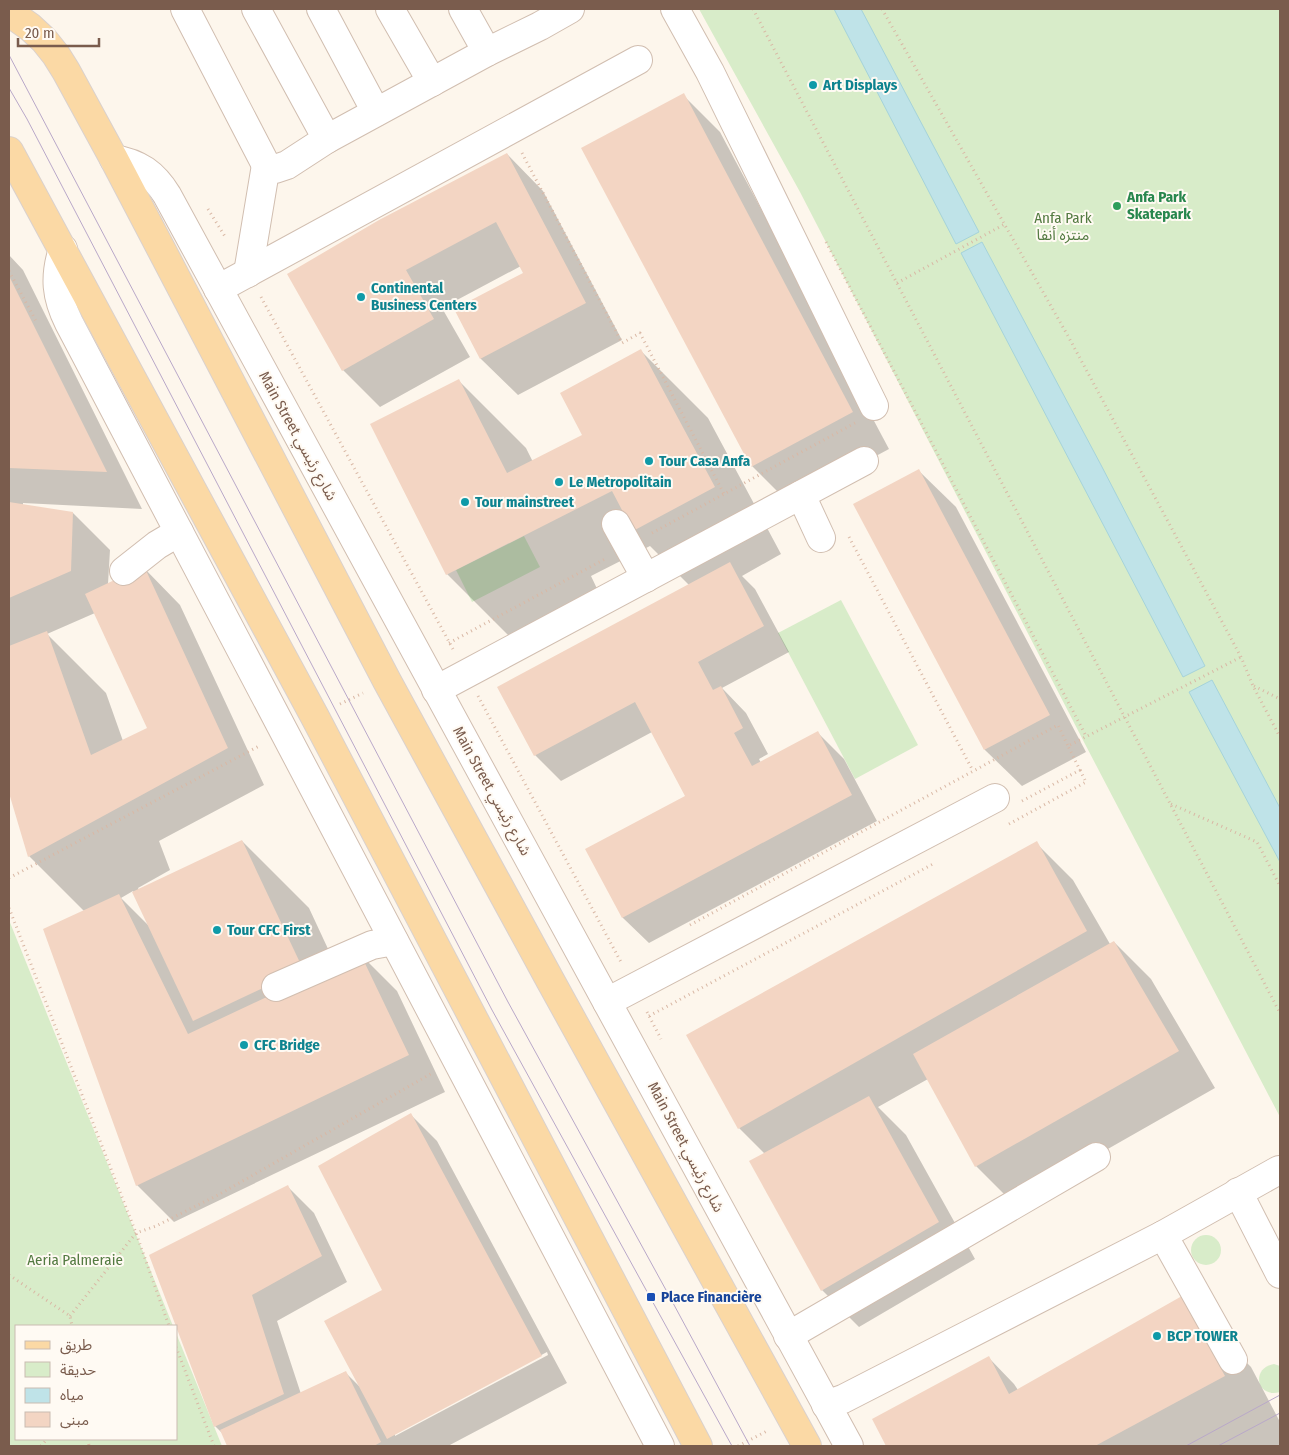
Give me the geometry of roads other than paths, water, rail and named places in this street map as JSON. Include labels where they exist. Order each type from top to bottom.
[{"type":"main road","points":[[9,12],[30,27],[56,55],[114,159],[387,681],[807,1446]]},
{"type":"main road","points":[[9,151],[17,180],[62,249],[315,717],[698,1446]]},
{"type":"street","points":[[185,9],[266,165],[248,273]]},
{"type":"street","points":[[256,9],[327,139]]},
{"type":"street","points":[[321,9],[376,112]]},
{"type":"street","points":[[390,9],[432,82]]},
{"type":"street","points":[[463,9],[487,52]]},
{"type":"street","points":[[266,165],[275,169],[287,165],[327,139],[487,52],[536,17],[570,9]]},
{"type":"street","points":[[676,9],[710,72],[867,413]]},
{"type":"street","points":[[218,289],[638,60]]},
{"type":"street","name":"Main Street شارع رئيسي","points":[[114,159],[128,161],[140,166],[160,183],[849,1446]]},
{"type":"street","points":[[62,249],[58,264],[57,280],[58,296],[63,311],[660,1446]]},
{"type":"street","points":[[436,690],[864,461]]},
{"type":"street","points":[[801,495],[821,538]]},
{"type":"street","points":[[124,571],[157,545],[179,532]]},
{"type":"street","points":[[623,535],[646,578]]},
{"type":"street","points":[[607,1002],[995,798]]},
{"type":"street","points":[[276,987],[372,946],[394,941]]},
{"type":"street","points":[[788,1336],[1096,1157]]},
{"type":"street","points":[[826,1405],[1164,1234],[1279,1170]]},
{"type":"street","points":[[1238,1192],[1280,1274]]},
{"type":"street","points":[[1164,1234],[1233,1360]]},
{"type":"water","points":[[834,9],[861,9],[979,232],[956,244]]},
{"type":"water","points":[[982,242],[1101,465],[1205,666],[1183,677],[961,253]]},
{"type":"water","points":[[1212,680],[1280,808],[1280,862],[1189,692]]},
{"type":"tram line","points":[[9,55],[508,1002],[750,1446]]},
{"type":"tram line","points":[[9,88],[27,119],[492,1010],[732,1446]]},
{"type":"tram line","points":[[1186,1446],[1280,1395]]},
{"type":"tram line","points":[[1218,1446],[1280,1413]]},
{"type":"place","name":"Art Displays","points":[[813,85]]},
{"type":"place","name":"Anfa Park Skatepark","points":[[1117,206]]},
{"type":"place","name":"Continental Business Centers","points":[[361,297]]},
{"type":"place","name":"Tour Casa Anfa","points":[[649,461]]},
{"type":"place","name":"Le Metropolitain","points":[[559,482]]},
{"type":"place","name":"Tour mainstreet","points":[[465,502]]},
{"type":"place","name":"Tour CFC First","points":[[217,930]]},
{"type":"place","name":"CFC Bridge","points":[[244,1045]]},
{"type":"place","name":"Place Financière","points":[[651,1297]]},
{"type":"place","name":"BCP TOWER","points":[[1157,1336]]},
{"type":"park label","name":"Anfa Park منتزه أنفا","points":[[1063,226]]},
{"type":"park label","name":"Aeria Palmeraie","points":[[75,1260]]}]
